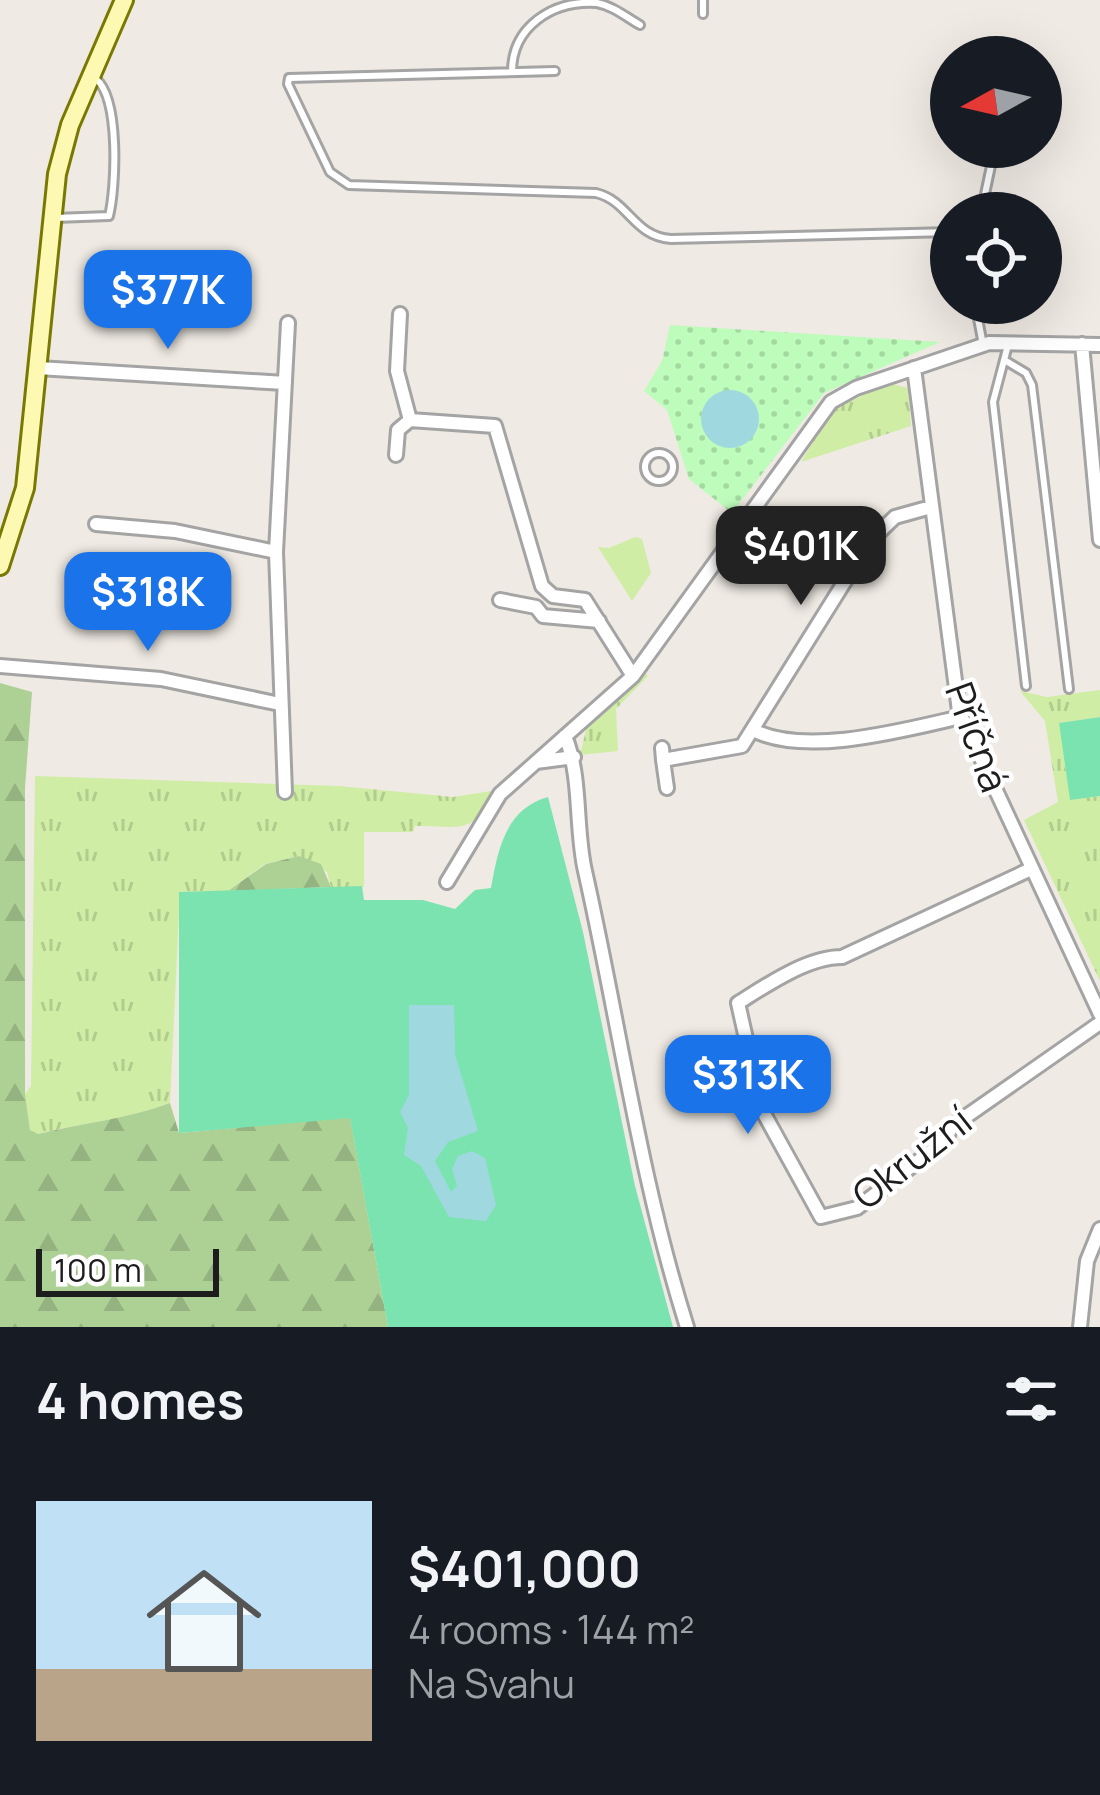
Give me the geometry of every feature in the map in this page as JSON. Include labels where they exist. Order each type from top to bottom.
[{"type":"street","points":[[0,566],[21,510],[51,218],[63,146],[124,0]]},
{"type":"street","points":[[400,314],[398,370],[410,420]]},
{"type":"street","points":[[285,792],[276,552],[288,323]]},
{"type":"street","points":[[446,882],[500,794],[633,676],[831,402],[983,345],[1008,341],[1100,345]]},
{"type":"street","points":[[1082,344],[1100,540]]},
{"type":"street","points":[[38,368],[285,383]]},
{"type":"street","name":"Příčná","points":[[914,368],[962,718],[1100,1014]]},
{"type":"street","points":[[396,455],[400,425],[410,420],[495,426],[542,586],[553,596],[585,600],[633,676]]},
{"type":"street","points":[[667,788],[663,754],[734,751],[753,730],[870,541],[895,518],[931,507]]},
{"type":"street","points":[[96,524],[176,531],[276,552]]},
{"type":"street","points":[[500,600],[536,607],[543,616],[599,621]]},
{"type":"street","points":[[0,666],[161,679],[280,704]]},
{"type":"street","points":[[753,730],[773,740],[814,742],[962,718]]},
{"type":"street","points":[[565,736],[574,758],[582,857],[622,1063],[687,1327]]},
{"type":"street","points":[[534,762],[574,758]]},
{"type":"street","name":"Okružní","points":[[1031,868],[842,957],[830,957],[771,983],[739,1004],[762,1110],[821,1217],[856,1208],[946,1140],[951,1127],[1100,1023]]},
{"type":"street","points":[[1080,1327],[1087,1261],[1100,1229]]},
{"type":"lane","points":[[703,0],[703,14]]},
{"type":"lane","points":[[512,72],[516,41],[549,9],[597,3],[640,26]]},
{"type":"lane","points":[[554,71],[289,78],[288,84],[329,172],[349,185],[596,193],[618,201],[632,223],[658,238],[930,232]]},
{"type":"lane","points":[[51,218],[109,216],[115,192],[110,105],[103,84],[91,76]]},
{"type":"lane","points":[[978,324],[983,345]]},
{"type":"lane","points":[[1008,341],[1006,361],[995,381],[994,402],[1026,686]]},
{"type":"lane","points":[[1006,361],[1026,373],[1032,385],[1069,689]]},
{"type":"lane","points":[[651,455],[670,458],[670,477],[650,478],[645,469],[651,455]]},
{"type":"green space","points":[[670,325],[940,342],[824,393],[732,513],[689,479],[667,410],[644,391],[662,361]]},
{"type":"green space","points":[[888,383],[908,388],[911,426],[801,462],[832,410]]},
{"type":"green space","points":[[635,537],[642,539],[651,573],[632,601],[598,547],[609,548]]},
{"type":"green space","points":[[645,673],[648,676],[616,709],[618,751],[580,755],[587,726]]},
{"type":"green space","points":[[0,683],[32,692],[25,788],[25,1094],[30,1130],[38,1134],[170,1103],[179,1133],[350,1117],[388,1327],[0,1327]]},
{"type":"green space","points":[[1100,690],[1100,717],[1059,723],[1070,799],[1100,796],[1100,981],[1024,820],[1058,802],[1045,721],[1020,691],[1047,697]]},
{"type":"green space","points":[[1100,717],[1100,796],[1070,800],[1059,723]]},
{"type":"green space","points":[[35,776],[339,786],[453,797],[498,790],[480,815],[465,825],[364,832],[364,887],[331,887],[327,872],[299,856],[265,864],[228,891],[180,892],[170,1103],[37,1134],[30,1131],[25,1094],[31,1086]]},
{"type":"green space","points":[[548,797],[583,932],[635,1186],[673,1327],[388,1327],[350,1118],[179,1133],[179,892],[362,886],[364,900],[423,900],[455,909],[475,890],[491,888],[501,846],[513,821]]},
{"type":"green space","points":[[299,856],[321,864],[331,887],[228,891],[266,864]]},
{"type":"water","points":[[730,390],[751,398],[759,419],[751,440],[730,448],[709,440],[701,419],[709,398]]},
{"type":"water","points":[[409,1005],[454,1005],[455,1054],[478,1131],[448,1142],[435,1161],[451,1192],[457,1186],[452,1169],[458,1156],[472,1151],[485,1158],[496,1205],[486,1221],[449,1217],[421,1166],[404,1155],[408,1128],[400,1112],[409,1095]]}]
